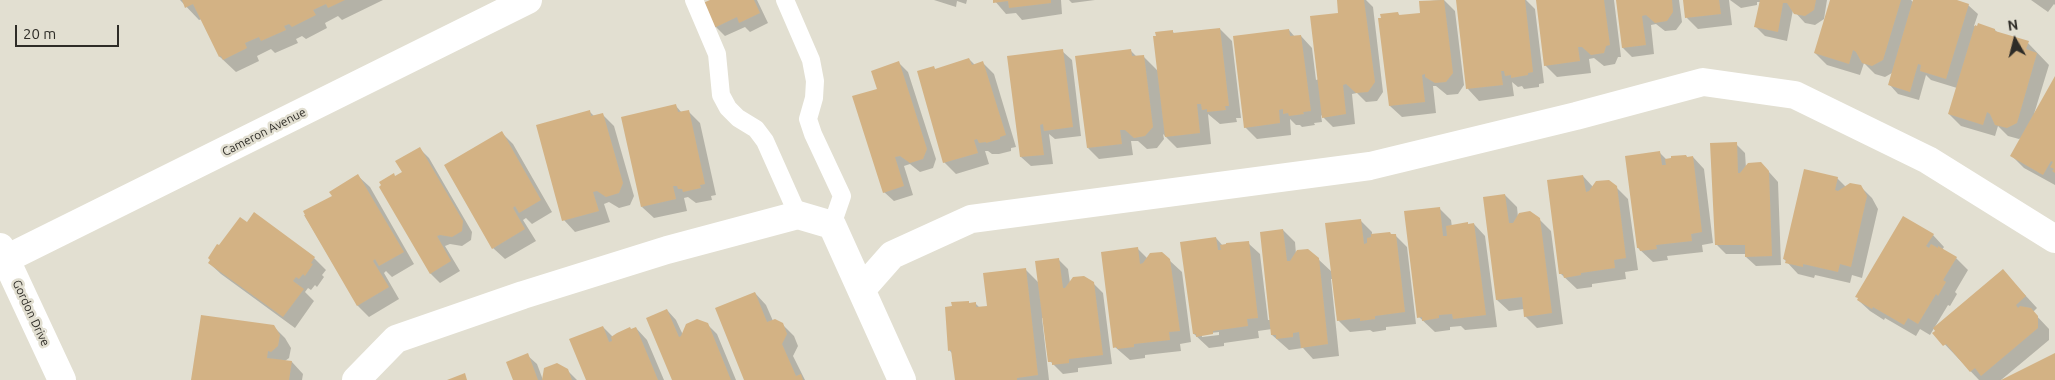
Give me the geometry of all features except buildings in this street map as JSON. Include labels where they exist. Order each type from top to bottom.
[{"type":"street","name":"Cameron Avenue","points":[[2,256],[528,0]]},
{"type":"street","points":[[862,289],[892,254],[970,220],[1370,166],[1576,116],[1703,82],[1795,95],[1928,160],[2055,239]]},
{"type":"street","points":[[356,380],[396,339],[523,295],[658,253],[798,215],[832,225],[902,380]]},
{"type":"street","name":"Gordon Drive","points":[[2,256],[62,380]]},
{"type":"lane","points":[[694,0],[717,54],[721,95],[728,108],[738,118],[756,129],[765,141],[798,215]]},
{"type":"lane","points":[[785,0],[811,60],[815,81],[814,98],[808,119],[842,196],[832,225]]}]
